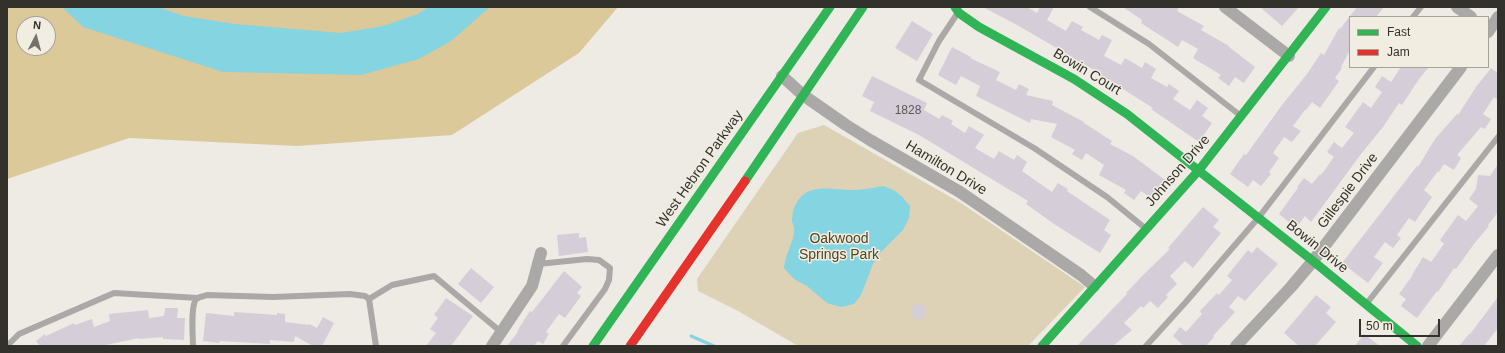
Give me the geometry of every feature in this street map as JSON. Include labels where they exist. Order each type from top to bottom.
[{"type":"street","name":"West Hebron Parkway","points":[[593,346],[830,7]]},
{"type":"street","points":[[630,346],[686,267],[863,7]]},
{"type":"street","points":[[1225,7],[1290,56]]},
{"type":"street","name":"Johnson Drive","points":[[1042,346],[1199,170],[1290,56],[1326,7]]},
{"type":"street","points":[[1457,7],[1470,16]]},
{"type":"street","name":"Bowin Court","points":[[957,10],[978,27],[1074,79],[1114,105],[1199,170]]},
{"type":"street","points":[[1491,32],[1498,17]]},
{"type":"street","name":"Gillespie Drive","points":[[1236,346],[1291,288],[1313,261],[1460,68]]},
{"type":"street","name":"Hamilton Drive","points":[[782,76],[803,95],[870,140],[960,192],[1081,275],[1094,286]]},
{"type":"street","name":"Bowin Drive","points":[[1199,170],[1417,346]]},
{"type":"street","points":[[1428,346],[1498,255]]},
{"type":"street","points":[[492,346],[532,286],[539,259]]},
{"type":"lane","points":[[1090,7],[1149,44],[1242,116]]},
{"type":"lane","points":[[1414,16],[1421,7]]},
{"type":"lane","points":[[957,10],[919,80],[1034,148],[1107,197],[1146,229]]},
{"type":"lane","points":[[1146,346],[1259,218],[1373,68]]},
{"type":"lane","points":[[1366,304],[1498,136]]},
{"type":"lane","points":[[539,259],[599,260],[610,268],[609,280],[605,289],[564,346]]},
{"type":"lane","points":[[369,299],[392,285],[434,276],[502,332]]},
{"type":"lane","points":[[7,346],[19,334],[114,293],[198,298],[207,295],[273,297],[350,294],[365,296],[369,299],[376,346]]},
{"type":"lane","points":[[193,346],[194,302],[198,298]]},
{"type":"green space","name":"Oakwood Springs Park","points":[[824,125],[961,203],[1085,287],[1028,346],[798,346],[738,311],[698,291],[697,279],[798,133]]},
{"type":"shaded area","points":[[7,7],[618,7],[579,53],[452,135],[297,146],[129,138],[7,179]]},
{"type":"water","points":[[62,7],[158,7],[184,16],[235,24],[341,33],[383,26],[418,14],[428,7],[490,7],[451,41],[419,59],[361,75],[223,72],[83,27]]},
{"type":"water","points":[[883,186],[898,193],[910,206],[909,218],[903,230],[879,254],[873,264],[861,295],[854,304],[841,307],[827,303],[807,286],[794,279],[784,268],[794,233],[792,221],[794,207],[800,198],[812,190],[828,188],[856,190]]},
{"type":"building","points":[[983,7],[1027,7],[1037,13],[1040,7],[1054,7],[1047,20],[1066,31],[1072,21],[1083,27],[1081,30],[1099,40],[1102,35],[1112,40],[1104,56],[1121,65],[1125,58],[1142,68],[1145,62],[1156,69],[1151,78],[1167,87],[1169,84],[1179,91],[1173,99],[1190,110],[1197,100],[1208,108],[1202,116],[1212,123],[1199,142],[1151,109],[1153,108],[1099,74],[1100,73]]},
{"type":"building","points":[[1123,7],[1179,7],[1177,11],[1204,26],[1201,30],[1229,46],[1255,67],[1244,83],[1235,77],[1229,86],[1218,78],[1221,75],[1193,58],[1198,49],[1182,40],[1178,47],[1141,23],[1142,20]]},
{"type":"building","points":[[1260,7],[1299,7],[1282,26]]},
{"type":"building","points":[[1357,7],[1384,7],[1377,16],[1350,16]]},
{"type":"building","points":[[1349,17],[1349,52],[1341,67],[1342,68],[1335,78],[1339,81],[1320,108],[1312,102],[1305,110],[1293,126],[1301,131],[1292,142],[1284,137],[1273,153],[1279,158],[1269,172],[1271,174],[1261,186],[1253,180],[1248,187],[1230,174],[1307,74],[1321,53],[1324,55],[1339,28],[1340,29]]},
{"type":"building","points":[[912,21],[933,34],[917,61],[895,48]]},
{"type":"building","points":[[952,47],[971,57],[970,58],[1000,72],[996,80],[1016,90],[1019,84],[1029,89],[1026,95],[1053,101],[1052,105],[1084,122],[1112,141],[1110,144],[1133,156],[1165,180],[1151,198],[1141,191],[1134,200],[1124,193],[1126,190],[1099,175],[1104,165],[1086,153],[1082,160],[1072,154],[1075,150],[1051,137],[1057,124],[1031,119],[1030,123],[976,96],[980,86],[961,76],[956,85],[938,75]]},
{"type":"building","points":[[1400,68],[1428,68],[1402,105],[1399,103],[1383,127],[1361,154],[1311,222],[1305,216],[1296,228],[1279,214],[1304,178],[1312,184],[1320,174],[1321,175],[1334,157],[1327,152],[1334,142],[1342,148],[1354,133],[1345,127],[1363,102],[1371,108],[1382,92],[1375,87],[1382,76],[1391,82]]},
{"type":"building","points":[[1491,68],[1498,73],[1498,100],[1494,97],[1483,114],[1491,119],[1485,129],[1481,127],[1457,155],[1461,158],[1454,170],[1444,164],[1439,172],[1438,171],[1424,190],[1432,197],[1415,222],[1409,218],[1397,235],[1401,238],[1393,248],[1385,242],[1374,257],[1383,263],[1368,283],[1342,263],[1417,166],[1418,167],[1435,139],[1457,114],[1458,115],[1476,87]]},
{"type":"building","points":[[872,76],[927,103],[924,110],[939,119],[942,115],[953,121],[951,124],[965,133],[969,126],[984,135],[975,148],[994,159],[999,151],[1014,160],[1017,155],[1027,162],[1022,171],[1052,192],[1058,183],[1068,189],[1067,191],[1110,220],[1104,230],[1111,235],[1100,253],[1054,224],[1026,204],[1028,201],[919,135],[870,111],[874,102],[862,96]]},
{"type":"building","points":[[1498,164],[1498,212],[1488,225],[1489,226],[1456,269],[1454,268],[1438,292],[1437,291],[1417,318],[1401,306],[1406,299],[1399,294],[1423,257],[1431,262],[1444,244],[1440,240],[1458,215],[1466,221],[1478,206],[1469,199],[1476,189],[1478,175],[1490,176]]},
{"type":"building","points":[[1203,207],[1219,220],[1213,227],[1221,233],[1193,268],[1185,261],[1170,276],[1177,284],[1166,295],[1168,297],[1158,308],[1150,301],[1143,308],[1141,306],[1124,323],[1132,330],[1113,346],[1077,346],[1127,294],[1126,293],[1143,275],[1170,249],[1168,248]]},
{"type":"building","points":[[579,233],[579,238],[586,237],[588,252],[559,256],[557,235]]},
{"type":"building","points":[[1257,247],[1278,264],[1245,301],[1238,296],[1229,307],[1235,312],[1206,346],[1184,346],[1173,336],[1180,327],[1186,332],[1202,314],[1200,311],[1217,293],[1219,295],[1232,280],[1227,276],[1248,250],[1252,253]]},
{"type":"building","points":[[471,268],[494,287],[481,303],[458,284]]},
{"type":"building","points":[[564,271],[582,287],[577,293],[581,296],[565,318],[559,314],[546,332],[549,334],[543,344],[538,341],[534,346],[507,346],[517,333],[530,311],[532,312]]},
{"type":"building","points":[[1316,295],[1331,307],[1326,313],[1336,322],[1315,346],[1299,346],[1284,333]]},
{"type":"building","points":[[1498,297],[1498,328],[1484,346],[1459,346],[1470,334]]},
{"type":"building","points":[[446,298],[473,316],[451,346],[426,346],[436,333],[430,329],[438,318],[434,315]]},
{"type":"building","points":[[915,304],[924,305],[926,314],[921,320],[913,318],[911,311]]},
{"type":"building","points":[[165,308],[178,308],[177,318],[185,318],[184,340],[163,339],[163,337],[139,338],[101,346],[40,346],[36,341],[45,334],[46,336],[74,323],[75,325],[92,319],[94,327],[110,321],[109,314],[148,310],[149,318],[164,316]]},
{"type":"building","points":[[234,312],[277,315],[277,313],[285,314],[285,322],[309,324],[317,328],[323,317],[334,323],[322,346],[313,346],[295,336],[294,342],[270,340],[270,344],[220,341],[219,343],[203,341],[206,313],[234,316]]},
{"type":"building","points":[[1364,334],[1380,346],[1355,346]]},
{"type":"waterway","points":[[691,336],[714,346]]},
{"type":"traffic: fast","points":[[593,346],[830,7]]},
{"type":"traffic: fast","points":[[745,181],[863,7]]},
{"type":"traffic: fast","points":[[955,7],[959,13],[979,27],[1074,79],[1127,114],[1313,261],[1417,346]]},
{"type":"traffic: fast","points":[[1042,346],[1199,170],[1326,7]]},
{"type":"traffic: jam","points":[[630,346],[745,181]]}]
